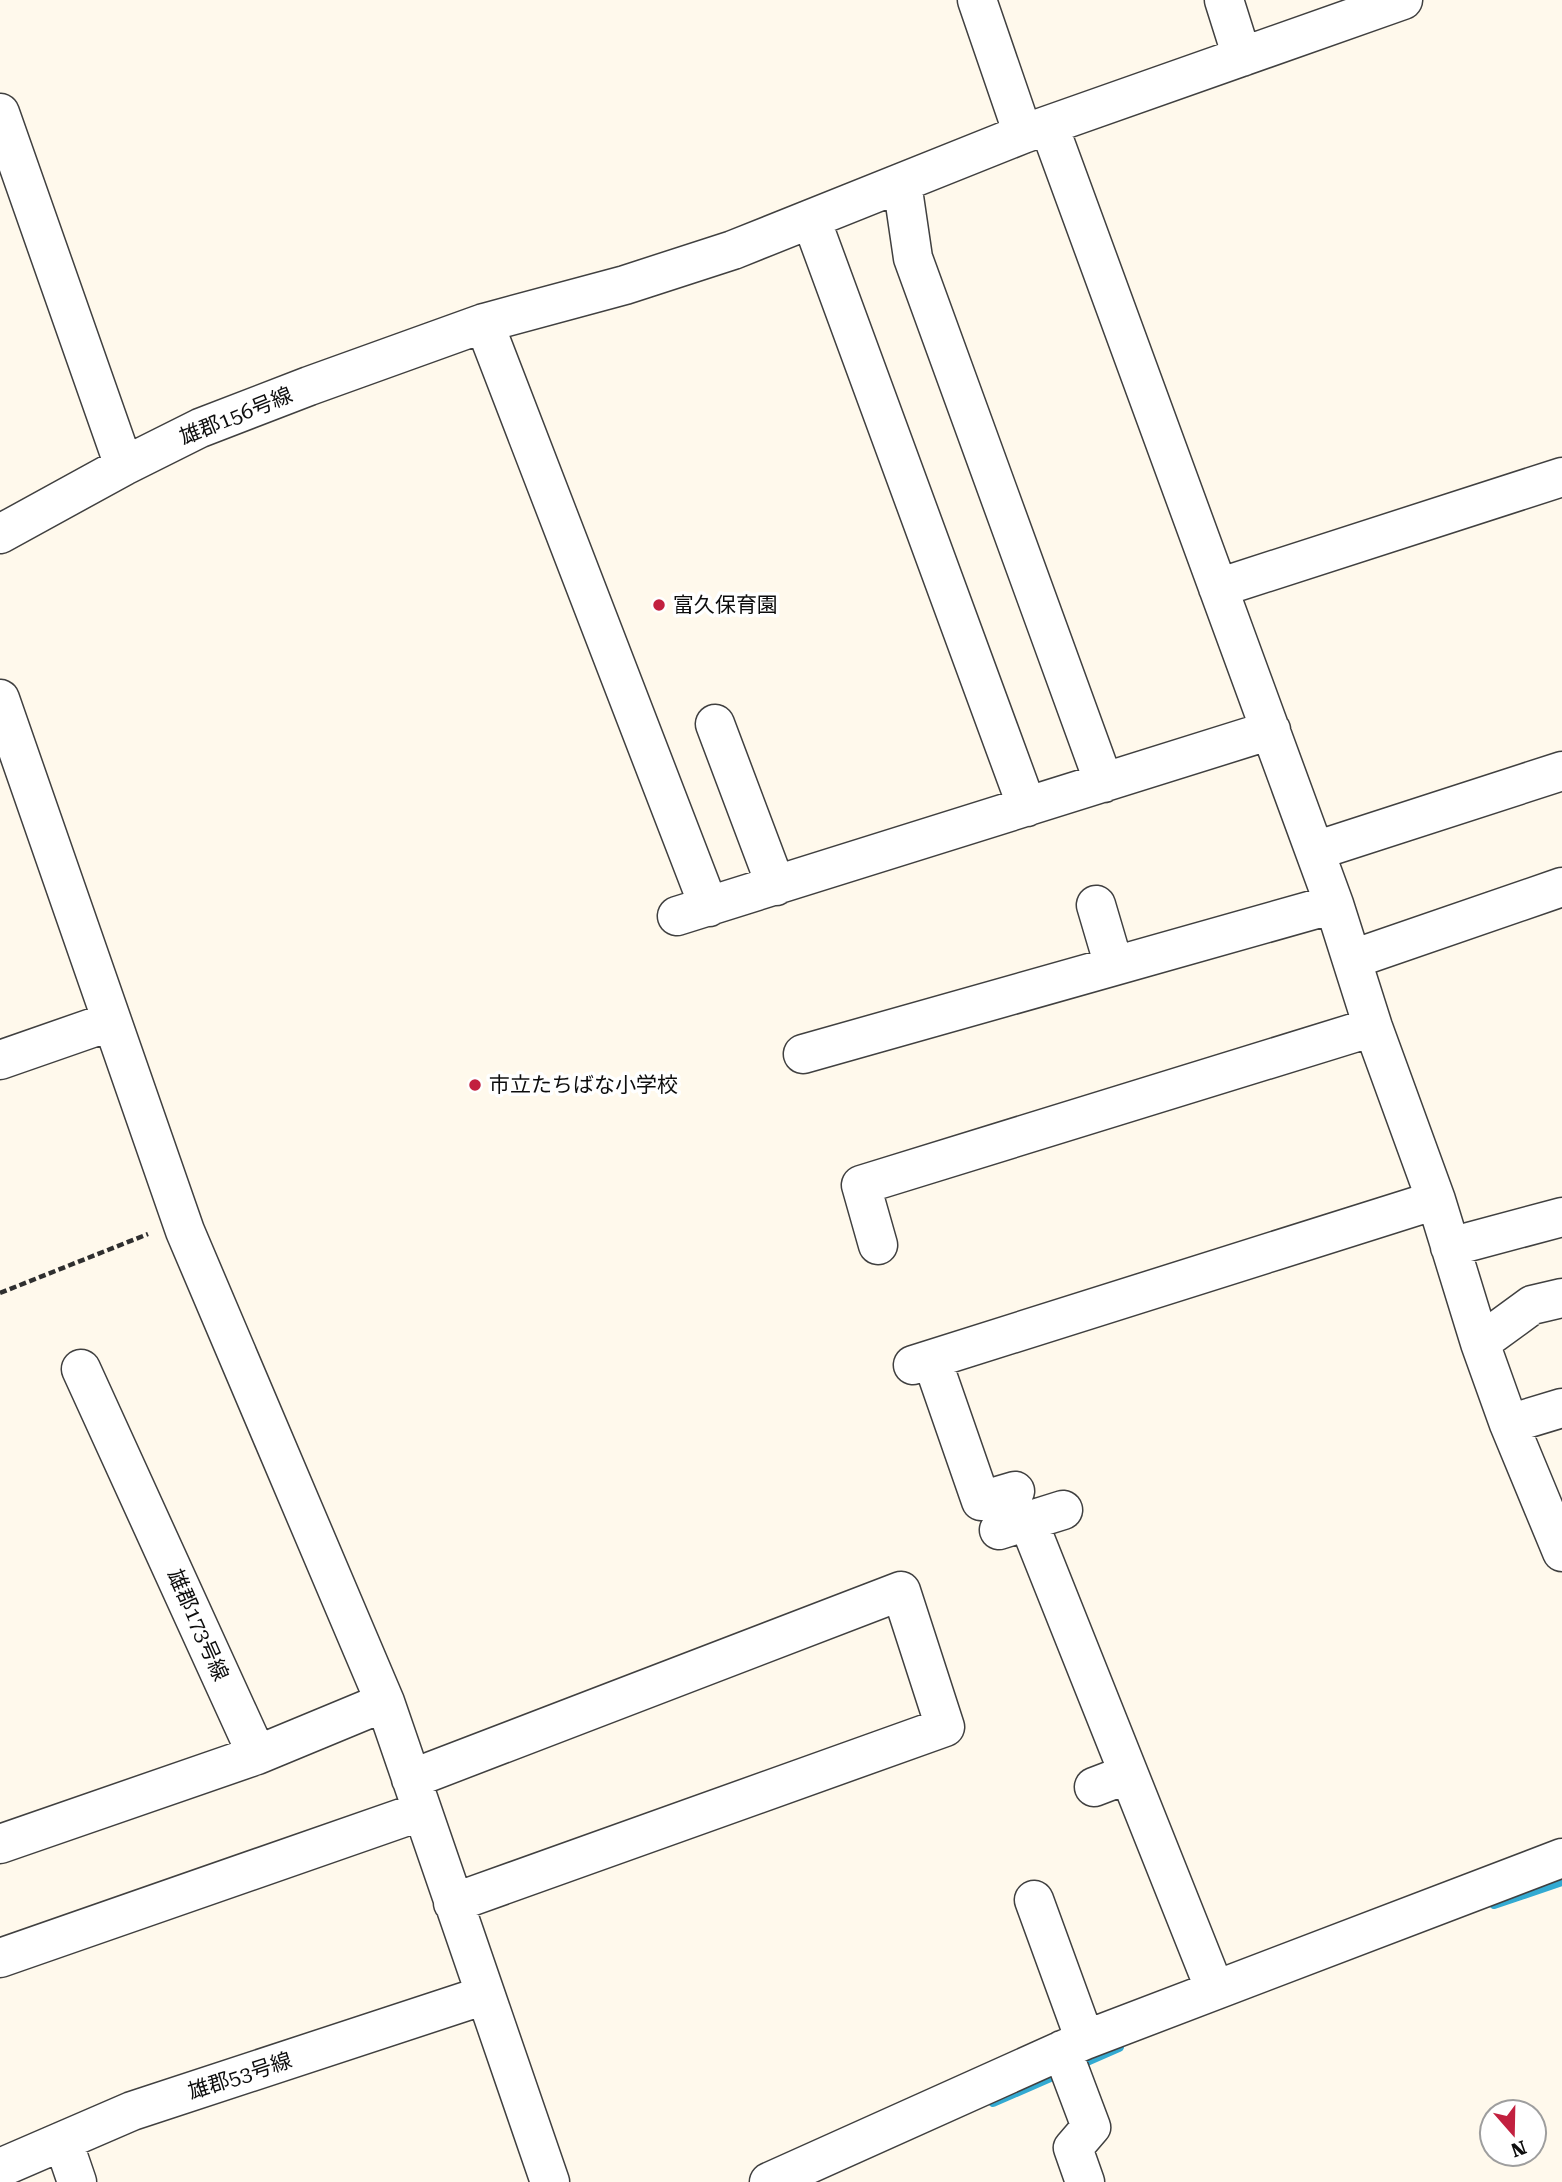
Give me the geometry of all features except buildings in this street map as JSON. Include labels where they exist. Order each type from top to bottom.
[{"type":"street","points":[[977,0],[1036,130],[1218,588],[1335,904],[1373,1027],[1436,1200],[1480,1343],[1509,1424],[1562,1552]]},
{"type":"street","points":[[1224,0],[1242,57]]},
{"type":"street","name":"雄郡156号線","points":[[0,534],[200,428],[309,386],[484,323],[625,285],[733,250],[1036,130],[1403,0]]},
{"type":"street","points":[[0,113],[124,466]]},
{"type":"street","points":[[902,183],[913,258],[1104,783]]},
{"type":"street","points":[[811,219],[1027,807]]},
{"type":"street","points":[[484,323],[693,912],[1271,730]]},
{"type":"street","points":[[1218,588],[1562,477]]},
{"type":"street","points":[[0,699],[182,1220],[385,1702],[550,2182]]},
{"type":"street","points":[[715,723],[776,886]]},
{"type":"street","points":[[1315,851],[1487,778],[1562,771]]},
{"type":"street","points":[[1353,959],[1562,887]]},
{"type":"street","points":[[803,1054],[1335,904]]},
{"type":"street","points":[[1096,905],[1114,966]]},
{"type":"street","points":[[0,1060],[112,1021]]},
{"type":"street","points":[[878,1245],[861,1185],[1373,1027]]},
{"type":"street","points":[[1215,1990],[1111,1781],[1026,1513],[981,1501],[922,1363],[1436,1200]]},
{"type":"street","points":[[1450,1247],[1562,1217]]},
{"type":"street","points":[[1480,1343],[1532,1305],[1562,1298]]},
{"type":"street","name":"雄郡173号線","points":[[81,1368],[257,1755]]},
{"type":"street","points":[[1509,1424],[1562,1408]]},
{"type":"street","points":[[0,1958],[416,1795],[901,1591],[945,1727],[453,1903]]},
{"type":"street","points":[[0,1844],[257,1755],[385,1702]]},
{"type":"street","points":[[769,2182],[1072,2058],[1215,1990],[1562,1858]]},
{"type":"street","points":[[1034,1900],[1091,2127],[1073,2148],[1085,2182]]},
{"type":"street","name":"雄郡53号線","points":[[0,2169],[132,2111],[485,1996]]},
{"type":"street","points":[[63,2141],[77,2182]]},
{"type":"street","points":[[0,2169],[4,2182]]},
{"type":"path","points":[[0,1293],[182,1220]]},
{"type":"waterway","points":[[1494,1904],[1562,1881]]},
{"type":"waterway","points":[[993,2102],[1119,2047]]},
{"type":"place","name":"富久保育園","points":[[659,605]]},
{"type":"place","name":"市立たちばな小学校","points":[[475,1085]]}]
